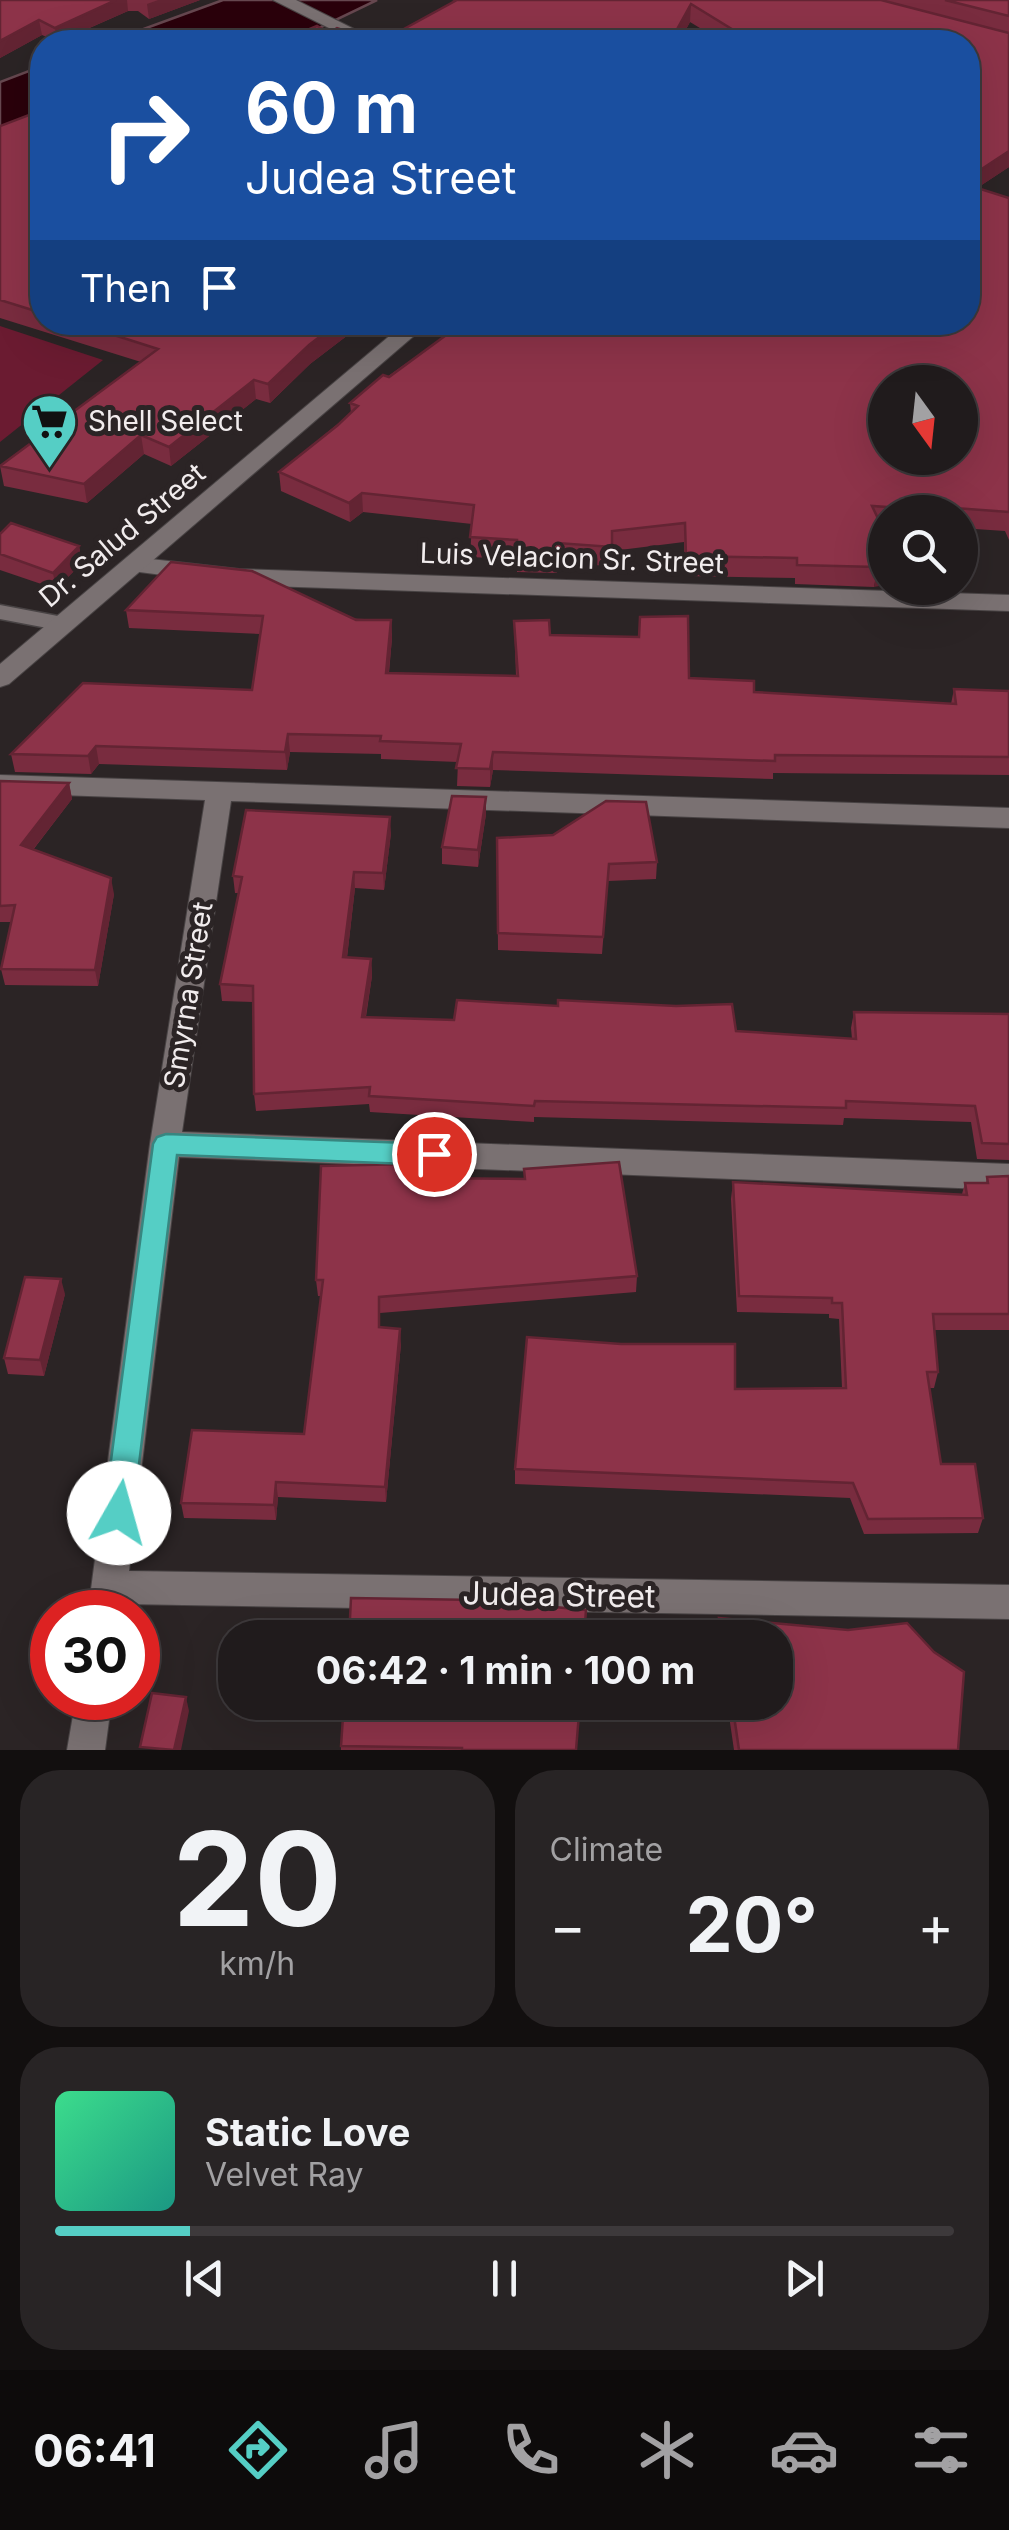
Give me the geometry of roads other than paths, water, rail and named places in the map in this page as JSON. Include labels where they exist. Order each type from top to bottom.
[{"type":"street","points":[[282,0],[343,30]]},
{"type":"street","name":"Dr. Salud Street","points":[[0,678],[405,335]]},
{"type":"street","name":"Luis Velacion Sr. Street","points":[[133,565],[239,577],[1009,603]]},
{"type":"street","points":[[0,784],[1009,818]]},
{"type":"street","name":"Smyrna Street","points":[[109,1590],[166,1144],[219,794]]},
{"type":"street","points":[[166,1144],[1009,1177]]},
{"type":"street","name":"Judea Street","points":[[160,1600],[1009,1602]]},
{"type":"street","points":[[86,1750],[91,1720]]},
{"type":"lane","points":[[0,612],[63,624]]},
{"type":"place","name":"Shell Select","points":[[49,470]]}]
